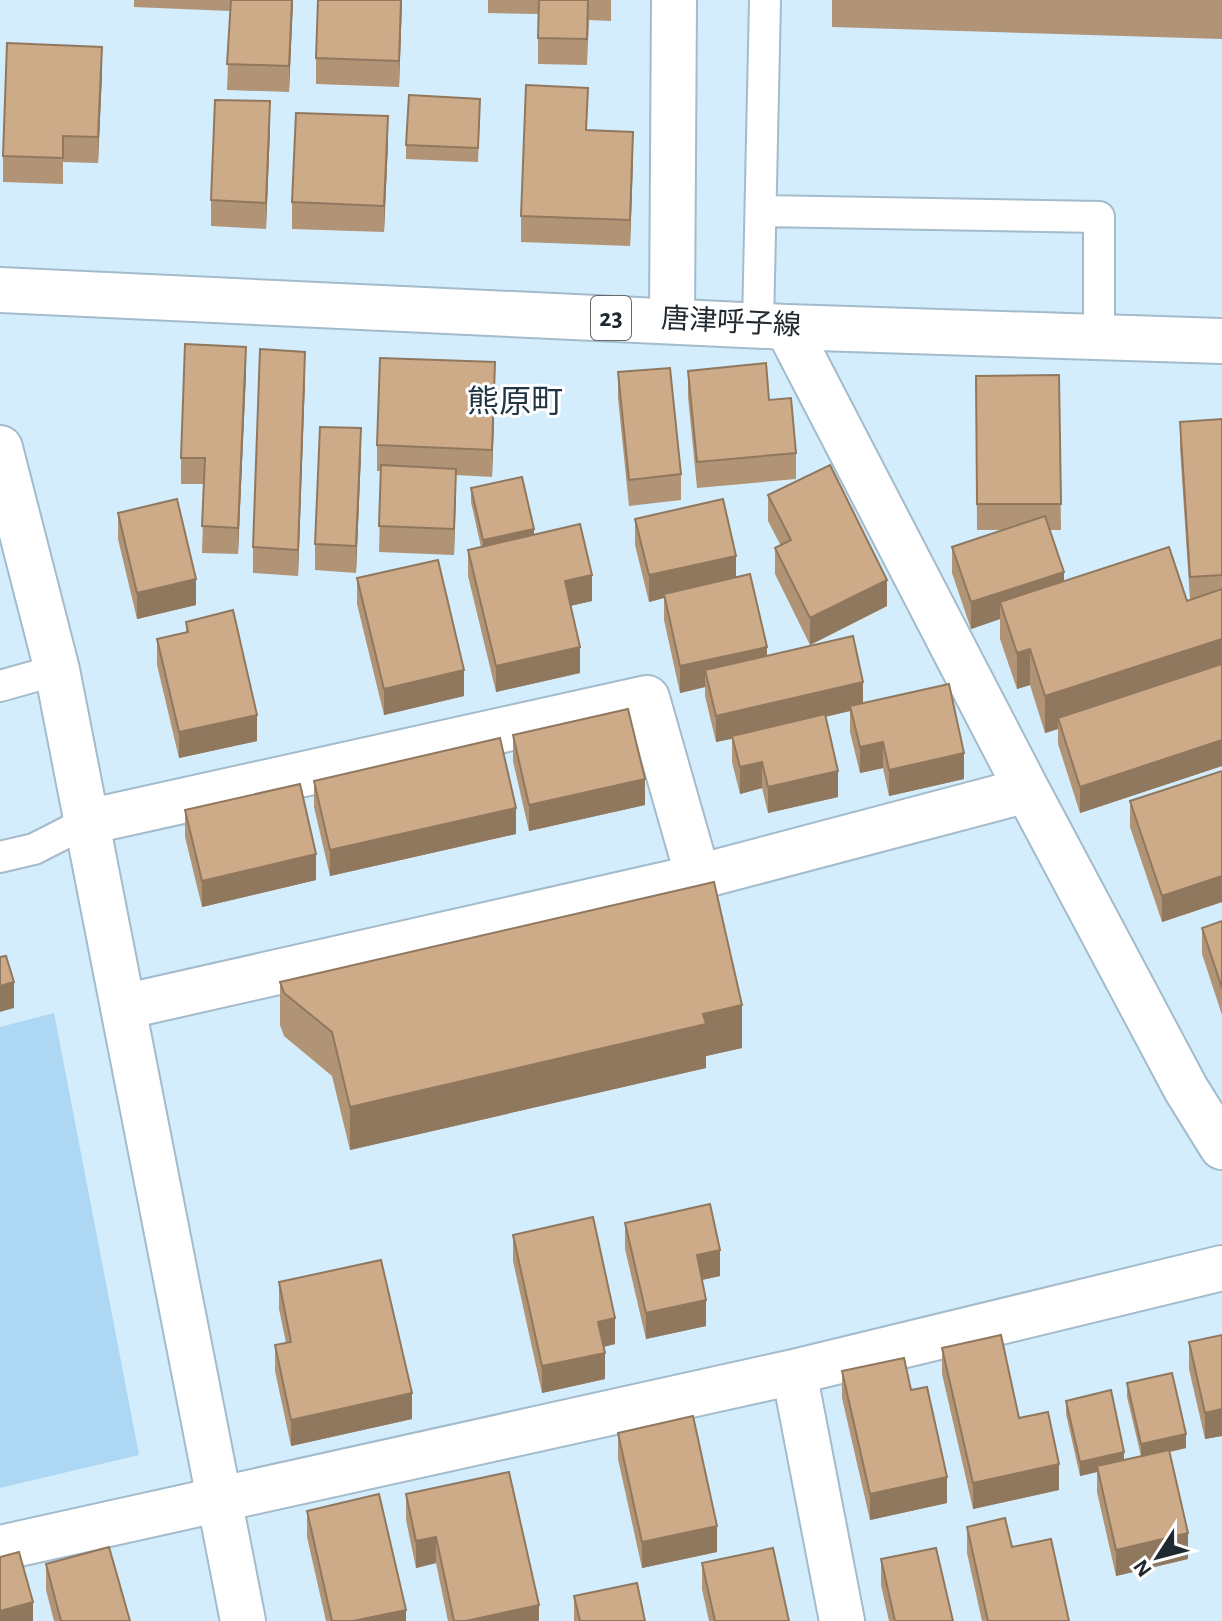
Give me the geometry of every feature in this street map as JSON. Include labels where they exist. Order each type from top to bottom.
[{"type":"street","points":[[672,320],[674,0]]},
{"type":"street","name":"唐津呼子線","points":[[0,290],[773,326],[1222,341]]},
{"type":"street","points":[[773,326],[1027,790],[1186,1089],[1222,1147]]},
{"type":"street","points":[[0,448],[57,670],[243,1621]]},
{"type":"street","points":[[87,822],[647,698],[698,877]]},
{"type":"street","points":[[123,1007],[698,877],[1027,790]]},
{"type":"street","points":[[0,1548],[794,1372],[1222,1268]]},
{"type":"street","points":[[794,1372],[842,1621]]},
{"type":"lane","points":[[765,0],[761,211],[773,326]]},
{"type":"lane","points":[[761,211],[1099,217],[1099,336]]},
{"type":"lane","points":[[0,686],[57,670]]},
{"type":"lane","points":[[0,857],[34,849],[87,822]]},
{"type":"shaded area","points":[[54,1013],[139,1455],[0,1488],[0,1027]]},
{"type":"building","points":[[231,0],[292,0],[289,66],[227,64]]},
{"type":"building","points":[[318,0],[401,0],[399,61],[316,58]]},
{"type":"building","points":[[539,0],[588,0],[587,39],[538,38]]},
{"type":"building","points":[[7,43],[102,47],[98,137],[63,136],[63,158],[3,156]]},
{"type":"building","points":[[526,85],[588,88],[586,130],[633,132],[630,220],[521,216]]},
{"type":"building","points":[[409,95],[480,99],[478,148],[406,145]]},
{"type":"building","points":[[215,100],[270,101],[266,203],[211,200]]},
{"type":"building","points":[[296,113],[388,116],[384,206],[292,202]]},
{"type":"building","points":[[185,344],[246,347],[238,528],[202,526],[205,458],[181,458]]},
{"type":"building","points":[[260,349],[305,352],[298,550],[253,547]]},
{"type":"building","points":[[380,358],[495,362],[492,450],[377,445]]},
{"type":"building","points":[[766,363],[769,400],[791,398],[796,453],[697,462],[688,371]]},
{"type":"building","points":[[670,368],[681,474],[629,480],[618,372]]},
{"type":"building","points":[[1059,375],[1061,504],[977,504],[976,376]]},
{"type":"building","points":[[1222,419],[1222,575],[1190,577],[1180,422]]},
{"type":"building","points":[[320,427],[361,428],[356,546],[315,544]]},
{"type":"building","points":[[381,465],[456,469],[454,529],[379,526]]},
{"type":"building","points":[[830,465],[887,580],[810,618],[775,548],[791,540],[768,495]]},
{"type":"building","points":[[522,477],[534,529],[483,540],[471,488]]},
{"type":"building","points":[[177,499],[196,579],[137,593],[118,513]]},
{"type":"building","points":[[723,499],[736,556],[649,575],[635,519]]},
{"type":"building","points":[[1045,516],[1064,572],[971,602],[952,547]]},
{"type":"building","points":[[580,524],[592,575],[565,581],[580,647],[496,666],[468,550]]},
{"type":"building","points":[[1169,547],[1187,601],[1222,589],[1222,639],[1045,696],[1030,649],[1017,653],[1000,602]]},
{"type":"building","points":[[438,560],[464,670],[384,689],[357,578]]},
{"type":"building","points":[[750,574],[767,647],[680,666],[664,594]]},
{"type":"building","points":[[233,610],[257,715],[179,732],[157,639],[188,632],[186,622]]},
{"type":"building","points":[[853,636],[863,682],[716,716],[705,670]]},
{"type":"building","points":[[1222,664],[1222,740],[1080,787],[1058,718]]},
{"type":"building","points":[[949,684],[964,753],[889,770],[883,742],[860,747],[850,706]]},
{"type":"building","points":[[628,709],[645,779],[529,805],[513,735]]},
{"type":"building","points":[[825,714],[838,771],[768,787],[762,762],[740,767],[732,736]]},
{"type":"building","points":[[500,738],[516,808],[330,850],[314,781]]},
{"type":"building","points":[[1222,771],[1222,876],[1162,896],[1130,801]]},
{"type":"building","points":[[300,784],[316,854],[202,881],[185,810]]},
{"type":"building","points":[[714,882],[742,1005],[703,1014],[706,1024],[350,1107],[332,1032],[284,993],[280,982]]},
{"type":"building","points":[[1222,921],[1222,988],[1202,928]]},
{"type":"building","points":[[6,956],[14,982],[0,986],[0,957]]},
{"type":"building","points":[[710,1204],[720,1250],[697,1255],[706,1300],[646,1313],[625,1223]]},
{"type":"building","points":[[593,1217],[615,1318],[598,1322],[605,1353],[542,1366],[513,1235]]},
{"type":"building","points":[[381,1260],[412,1393],[291,1420],[275,1345],[291,1342],[279,1282]]},
{"type":"building","points":[[1001,1335],[1019,1418],[1048,1412],[1059,1464],[973,1483],[942,1348]]},
{"type":"building","points":[[1222,1335],[1222,1409],[1205,1413],[1189,1342]]},
{"type":"building","points":[[904,1358],[911,1390],[927,1387],[947,1477],[870,1494],[842,1371]]},
{"type":"building","points":[[1172,1373],[1186,1434],[1141,1444],[1127,1383]]},
{"type":"building","points":[[1111,1390],[1124,1452],[1080,1462],[1066,1401]]},
{"type":"building","points":[[693,1416],[717,1526],[642,1542],[618,1433]]},
{"type":"building","points":[[1169,1450],[1188,1533],[1116,1550],[1097,1466]]},
{"type":"building","points":[[509,1472],[539,1605],[454,1621],[436,1537],[416,1541],[406,1494]]},
{"type":"building","points":[[379,1494],[406,1610],[353,1621],[332,1621],[307,1511]]},
{"type":"building","points":[[1005,1518],[1012,1547],[1051,1539],[1069,1621],[988,1621],[967,1527]]},
{"type":"building","points":[[109,1547],[130,1621],[61,1621],[46,1564]]},
{"type":"building","points":[[773,1548],[789,1621],[715,1621],[702,1563]]},
{"type":"building","points":[[936,1548],[953,1621],[895,1621],[881,1559]]},
{"type":"building","points":[[19,1552],[33,1602],[0,1611],[0,1557]]},
{"type":"building","points":[[637,1583],[645,1621],[580,1621],[574,1596]]},
{"type":"district","name":"熊原町","points":[[515,402]]}]
